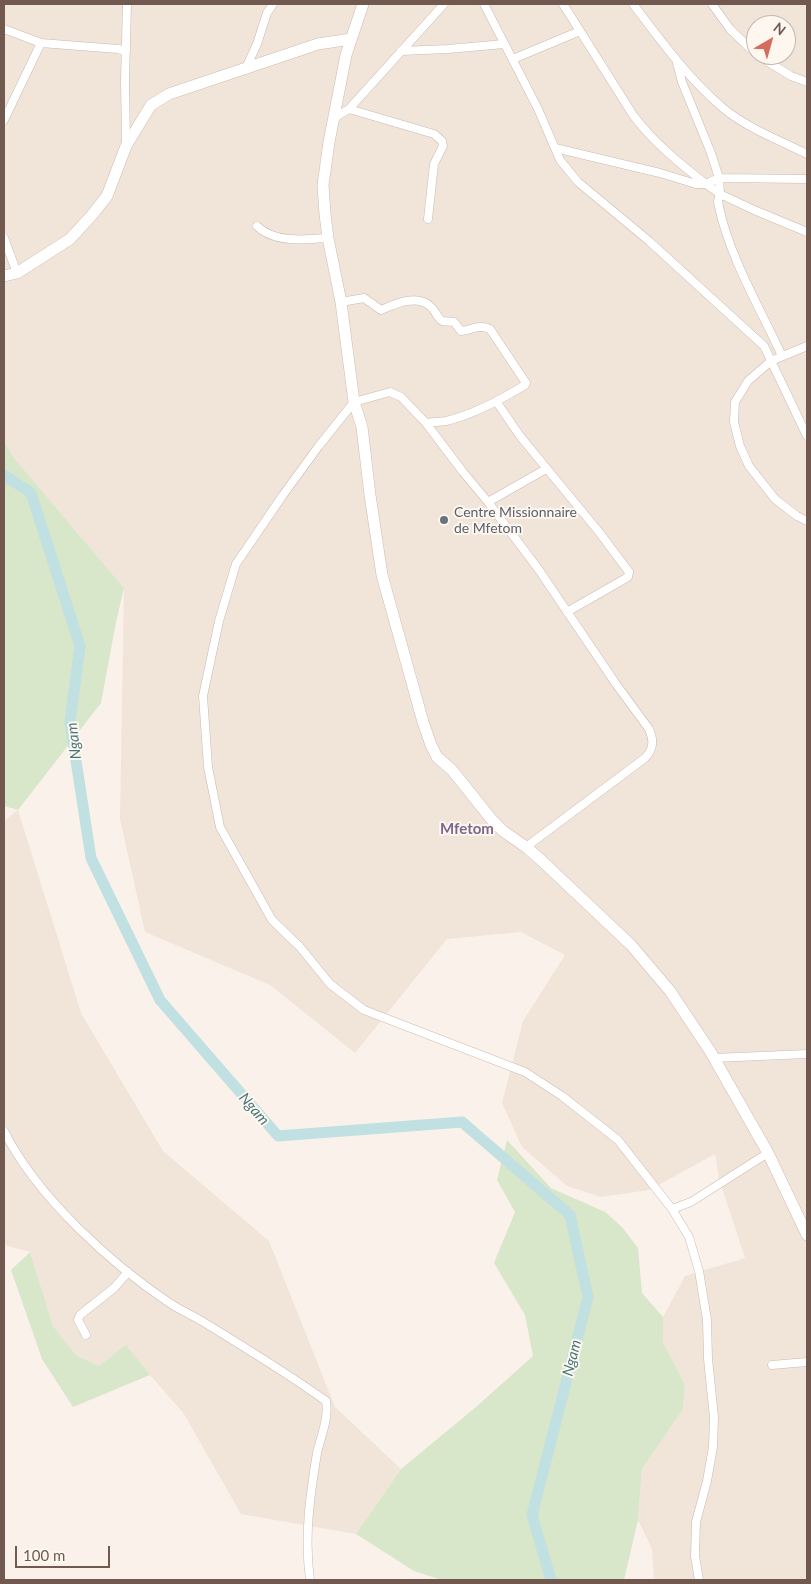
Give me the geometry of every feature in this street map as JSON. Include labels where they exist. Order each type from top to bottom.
[{"type":"street","points":[[126,146],[127,4]]},
{"type":"street","points":[[267,4],[267,13]]},
{"type":"street","points":[[245,70],[267,13],[273,4]]},
{"type":"street","points":[[363,4],[346,55],[329,142],[323,185],[325,214],[341,302],[354,402],[362,427],[382,576],[410,679],[431,745],[438,757],[452,770],[492,820],[503,831],[526,847],[631,945],[670,991],[714,1058],[768,1153],[807,1235]]},
{"type":"street","points":[[334,118],[349,109],[444,4]]},
{"type":"street","points":[[484,4],[538,108],[560,160],[578,182],[649,241],[764,346],[807,436]]},
{"type":"street","points":[[563,4],[643,129],[671,156],[720,194],[807,232]]},
{"type":"street","points":[[633,4],[677,63],[724,108],[761,132],[807,154]]},
{"type":"street","points":[[712,4],[730,29],[746,45]]},
{"type":"street","points":[[4,29],[41,43],[126,51]]},
{"type":"street","points":[[513,59],[580,31]]},
{"type":"street","points":[[4,276],[17,273],[70,239],[92,215],[107,196],[126,146],[150,105],[169,94],[318,44],[351,39]]},
{"type":"street","points":[[4,120],[41,43]]},
{"type":"street","points":[[401,51],[504,44]]},
{"type":"street","points":[[677,63],[682,82],[711,153],[719,178],[720,194],[718,201],[720,216],[760,312],[782,356]]},
{"type":"street","points":[[773,65],[791,76],[807,82]]},
{"type":"street","points":[[349,109],[434,134],[442,141],[443,146],[434,164],[428,219]]},
{"type":"street","points":[[555,148],[660,173],[696,184],[706,184],[719,178],[807,179]]},
{"type":"street","points":[[257,226],[266,234],[273,236],[299,239],[328,238]]},
{"type":"street","points":[[4,238],[17,273]]},
{"type":"street","points":[[341,302],[364,298],[381,310],[397,303],[418,301],[430,306],[442,321],[454,322],[461,331],[479,327],[490,330],[526,383],[496,401],[446,421],[426,423]]},
{"type":"street","points":[[807,346],[771,361],[748,381],[735,402],[734,422],[740,446],[749,466],[775,499],[796,516],[807,521]]},
{"type":"street","points":[[526,847],[651,752],[653,746],[649,729],[616,684],[539,570],[426,423],[401,397],[390,392],[354,402],[295,479],[236,564],[219,621],[203,696],[208,768],[220,826],[272,920],[300,947],[330,984],[364,1010],[524,1072],[562,1096],[618,1140],[672,1209],[689,1237],[699,1271],[707,1320],[708,1359],[714,1416],[713,1447],[707,1481],[696,1522],[695,1556],[699,1580]]},
{"type":"street","points":[[496,401],[508,420],[546,469],[599,532],[629,572],[628,577],[567,612]]},
{"type":"street","points":[[488,502],[546,469]]},
{"type":"street","points":[[714,1058],[807,1054]]},
{"type":"street","points":[[4,1131],[24,1164],[46,1193],[90,1241],[172,1305],[203,1322],[326,1400],[328,1409],[318,1451],[308,1518],[307,1534],[310,1580]]},
{"type":"street","points":[[672,1209],[690,1202],[768,1153]]},
{"type":"street","points":[[86,1336],[78,1320],[80,1315],[114,1288],[128,1272]]},
{"type":"street","points":[[772,1364],[807,1362]]},
{"type":"shaded area","points":[[4,4],[807,4],[807,1580],[654,1580],[652,1549],[638,1520],[642,1469],[683,1409],[685,1385],[663,1342],[663,1317],[685,1276],[745,1258],[719,1179],[715,1154],[649,1190],[601,1197],[567,1186],[522,1147],[502,1103],[523,1021],[565,955],[521,932],[447,939],[355,1053],[270,985],[145,932],[120,819],[124,588],[14,458],[4,441]]},
{"type":"shaded area","points":[[18,810],[81,1013],[163,1151],[269,1241],[335,1407],[401,1469],[356,1534],[241,1514],[184,1414],[126,1346],[99,1366],[76,1355],[53,1326],[30,1252],[4,1245],[4,821]]},
{"type":"green space","points":[[4,441],[14,458],[124,588],[101,703],[18,810],[4,806]]},
{"type":"green space","points":[[507,1140],[551,1188],[605,1212],[622,1227],[638,1248],[642,1293],[663,1317],[663,1342],[685,1385],[683,1409],[642,1469],[638,1520],[624,1580],[442,1580],[414,1571],[356,1534],[401,1469],[476,1407],[533,1356],[525,1315],[494,1263],[515,1212],[497,1180]]},
{"type":"green space","points":[[30,1252],[53,1326],[76,1355],[99,1366],[126,1345],[150,1375],[73,1407],[42,1359],[11,1270]]},
{"type":"waterway","name":"Ngam","points":[[4,475],[31,493],[80,646],[70,722],[91,858],[160,1000],[278,1136],[462,1122],[570,1215],[588,1297],[532,1515],[551,1580]]},
{"type":"place","name":"Centre Missionnaire de Mfetom","points":[[444,520]]},
{"type":"district","name":"Mfetom","points":[[467,829]]}]
